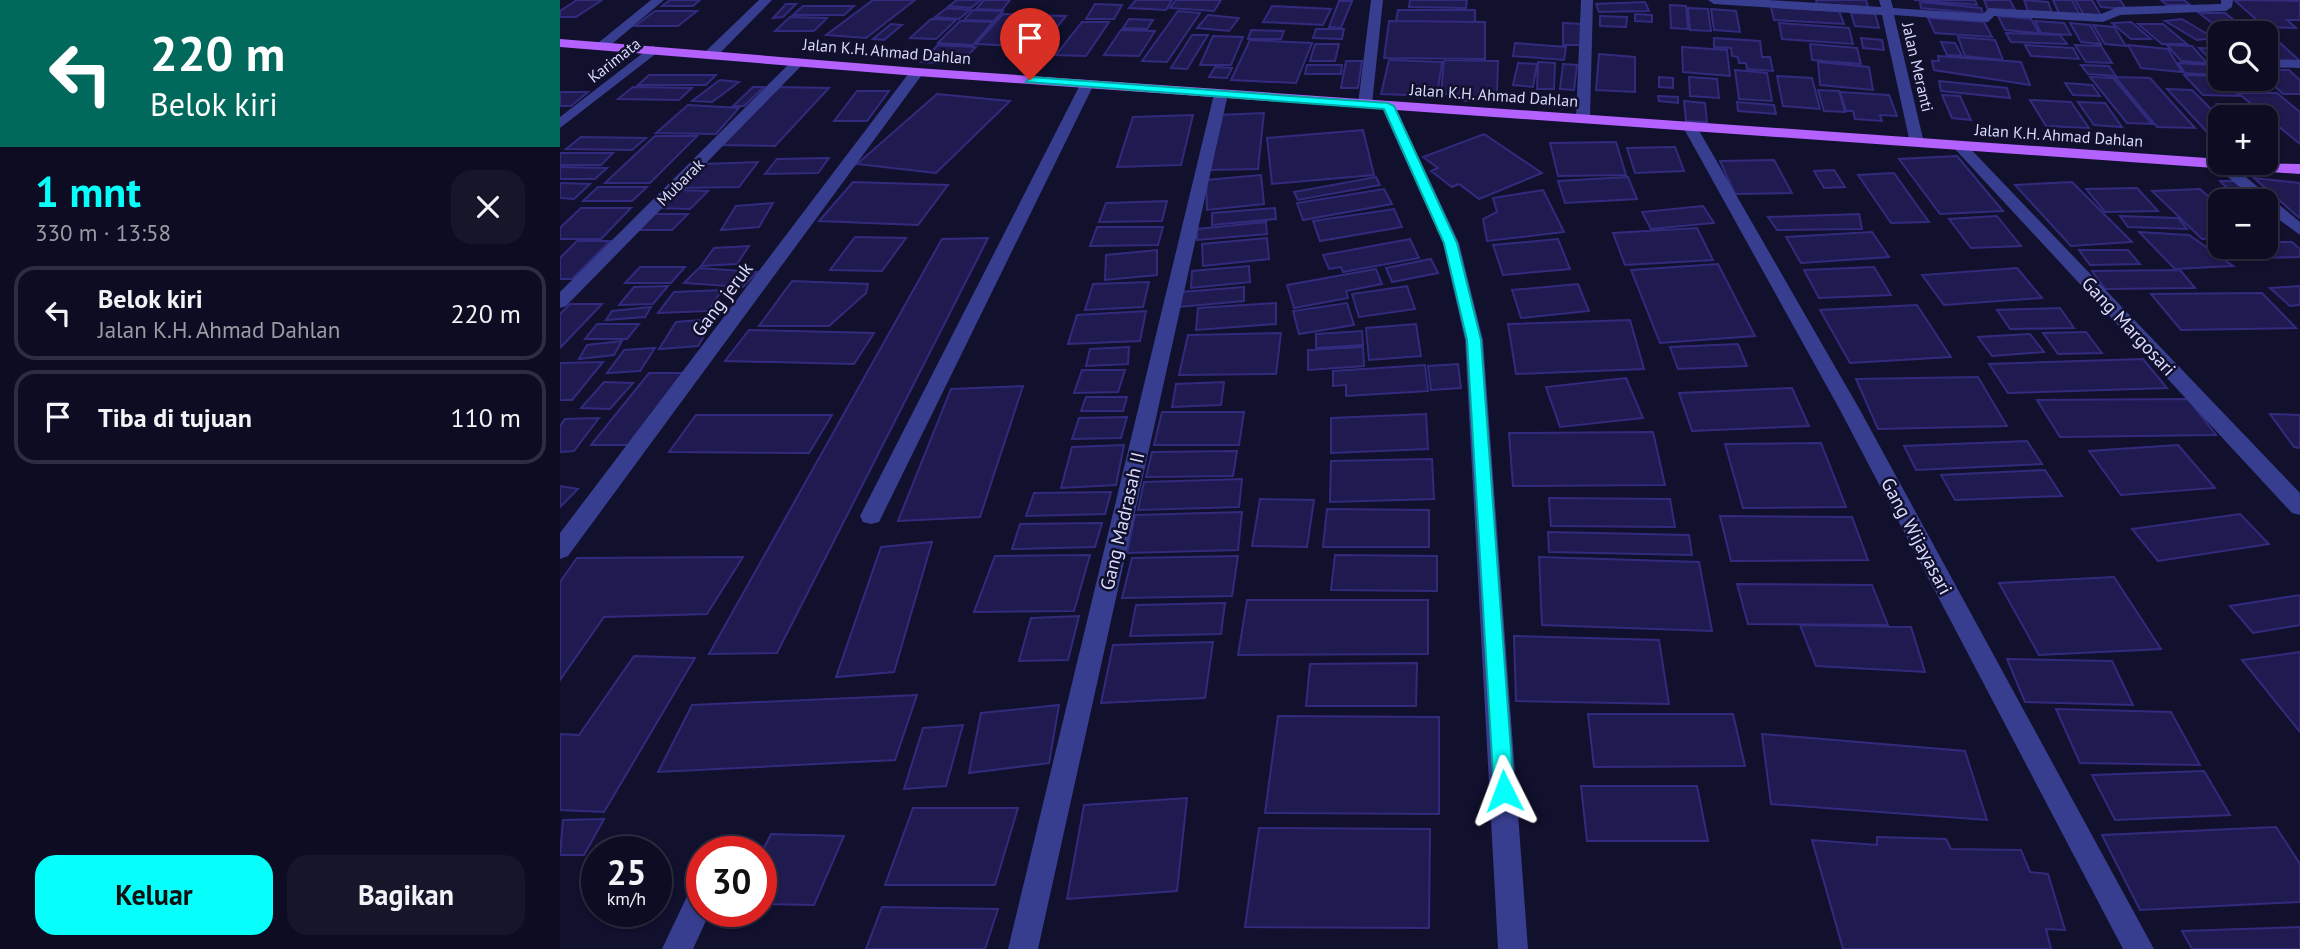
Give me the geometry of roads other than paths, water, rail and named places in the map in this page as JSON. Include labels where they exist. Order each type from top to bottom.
[{"type":"main road","name":"Jalan K.H. Ahmad Dahlan","points":[[560,43],[712,53],[917,72],[2208,162]]},
{"type":"main road","name":"Jalan K.H. Ahmad Dahlan","points":[[2278,167],[2300,169]]},
{"type":"street","points":[[602,46],[658,0]]},
{"type":"street","points":[[712,53],[766,0]]},
{"type":"street","points":[[1365,104],[1377,0]]},
{"type":"street","points":[[1583,118],[1587,0]]},
{"type":"street","points":[[1714,0],[1886,5],[1988,18],[1989,12],[2103,18],[2118,11],[2226,7],[2227,0]]},
{"type":"street","points":[[2018,0],[2021,14]]},
{"type":"street","name":"Jalan Meranti","points":[[1886,5],[1917,142]]},
{"type":"street","name":"Karimata","points":[[560,124],[656,49]]},
{"type":"street","name":"Mubarak","points":[[560,302],[800,61]]},
{"type":"street","points":[[2278,64],[2300,64]]},
{"type":"street","name":"Gang jeruk","points":[[560,550],[917,72]]},
{"type":"street","points":[[871,516],[1087,84]]},
{"type":"street","name":"Gang Madrasah II","points":[[1023,949],[1222,94]]},
{"type":"street","points":[[1388,106],[1451,243],[1474,340],[1513,949]]},
{"type":"street","name":"Gang Wijayasari","points":[[1690,127],[1850,410],[2139,949]]},
{"type":"street","name":"Gang Margosari","points":[[1959,145],[2300,508]]},
{"type":"street","points":[[2234,175],[2251,189]]},
{"type":"street","points":[[2278,212],[2300,230]]},
{"type":"street","points":[[677,949],[687,927]]}]
